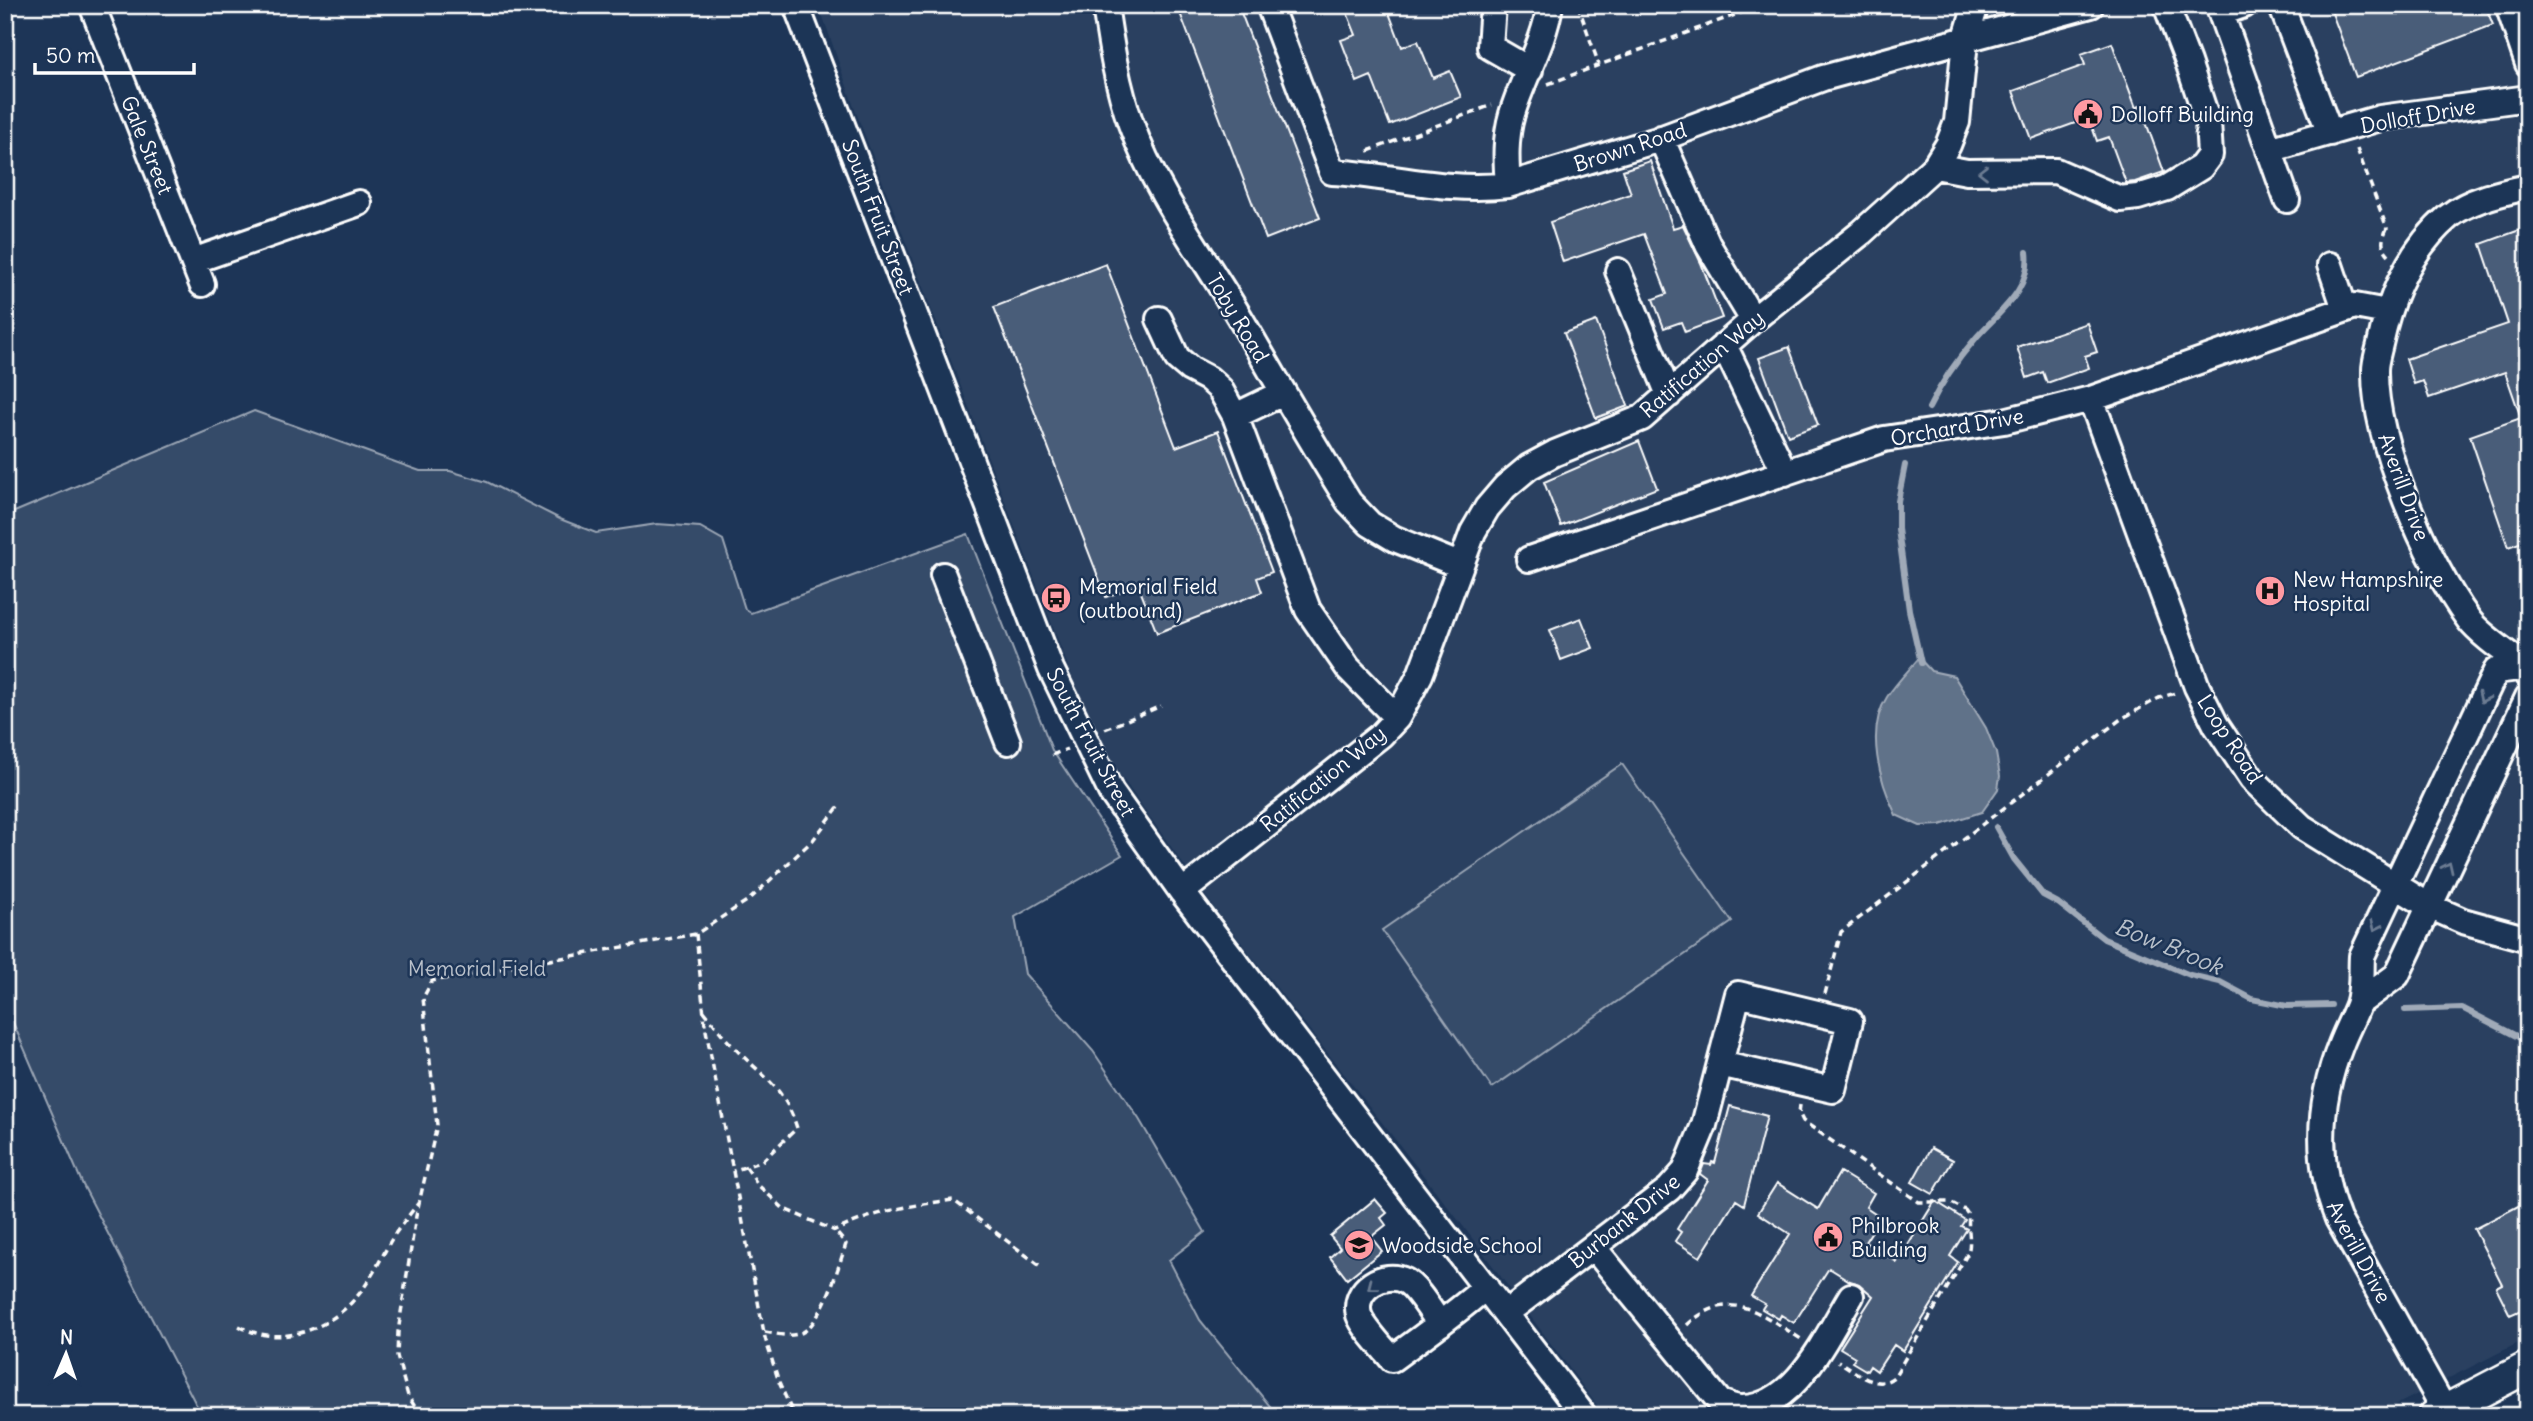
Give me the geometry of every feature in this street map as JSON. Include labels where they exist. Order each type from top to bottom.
[{"type":"main road","points":[[2443,1414],[2528,1367]]},
{"type":"street","name":"Gale Street","points":[[92,5],[198,273],[359,203]]},
{"type":"street","name":"South Fruit Street","points":[[796,5],[1051,669],[1111,792],[1182,891],[1584,1416]]},
{"type":"street","name":"Toby Road","points":[[1105,5],[1119,85],[1131,125],[1148,165],[1174,214],[1242,321],[1349,502],[1370,524],[1395,540],[1459,565]]},
{"type":"street","name":"Brown Road","points":[[1269,5],[1332,172],[1396,178],[1445,187],[1482,189],[1508,185],[1661,138],[1823,78],[2091,5]]},
{"type":"street","points":[[1493,5],[1490,47],[1535,78]]},
{"type":"street","points":[[1508,185],[1506,153],[1512,115],[1535,78],[1550,5]]},
{"type":"street","name":"Ratification Way","points":[[1182,891],[1381,735],[1397,718],[1420,676],[1473,532],[1487,508],[1505,487],[1529,467],[1555,453],[1642,418],[1753,320],[1861,233],[1935,166],[1948,145],[1957,122],[1965,41],[1976,5]]},
{"type":"street","points":[[1935,166],[1967,172],[2056,171],[2120,199],[2138,197],[2167,188],[2201,167],[2210,155],[2208,122],[2166,5]]},
{"type":"street","points":[[2281,5],[2341,136]]},
{"type":"street","points":[[2508,5],[2528,64]]},
{"type":"street","points":[[2227,8],[2269,150],[2287,200]]},
{"type":"street","name":"Dolloff Drive","points":[[2269,150],[2341,136],[2380,118],[2528,98]]},
{"type":"street","points":[[1661,138],[1708,245],[1753,320]]},
{"type":"street","points":[[2387,312],[2418,251],[2450,215],[2494,194],[2528,187]]},
{"type":"street","points":[[2330,265],[2345,309]]},
{"type":"street","points":[[1618,271],[1669,395]]},
{"type":"street","name":"Orchard Drive","points":[[1529,559],[1884,439],[2004,421],[2091,399],[2355,306],[2387,312]]},
{"type":"street","name":"Averill Drive","points":[[2387,312],[2375,369],[2380,422],[2407,504],[2431,559],[2470,623],[2527,671]]},
{"type":"street","points":[[1159,318],[1177,358],[1220,389],[1235,416],[1308,610],[1348,668],[1397,718]]},
{"type":"street","points":[[1724,345],[1785,473]]},
{"type":"street","points":[[1235,416],[1283,393]]},
{"type":"street","name":"Loop Road","points":[[2091,399],[2197,687],[2216,724],[2252,779],[2302,827],[2395,887],[2463,921],[2528,939]]},
{"type":"street","points":[[943,575],[1008,743]]},
{"type":"street","name":"Averill Drive","points":[[2443,1414],[2338,1219],[2329,1196],[2323,1171],[2324,1096],[2340,1047],[2359,1003],[2362,956],[2496,671],[2527,671]]},
{"type":"street","points":[[2359,1003],[2397,975],[2528,697]]},
{"type":"street","name":"Burbank Drive","points":[[1506,1313],[1669,1189],[1685,1171],[1704,1125],[1720,1063],[1738,995],[1850,1021],[1833,1090],[1720,1063]]},
{"type":"street","points":[[1594,1248],[1720,1402],[1738,1408],[1755,1407],[1770,1402],[1796,1380],[1851,1296]]},
{"type":"street","points":[[1440,1324],[1486,1287]]},
{"type":"path","points":[[1578,5],[1599,65]]},
{"type":"path","points":[[1535,78],[1599,65],[1762,5]]},
{"type":"path","points":[[1361,154],[1501,102]]},
{"type":"path","points":[[2341,136],[2387,228],[2382,240],[2383,248],[2407,269]]},
{"type":"path","points":[[1829,979],[1841,932],[2121,719],[2162,697],[2179,692]]},
{"type":"path","points":[[1130,717],[1161,706]]},
{"type":"path","points":[[421,1416],[408,1396],[397,1356],[398,1332],[420,1201],[437,1125],[423,998],[432,981],[696,934],[750,899],[813,840],[839,806]]},
{"type":"path","points":[[696,934],[703,1009],[764,1332],[779,1382],[794,1416]]},
{"type":"path","points":[[703,1009],[729,1042],[775,1084],[791,1109],[797,1128],[762,1161],[733,1171]]},
{"type":"path","points":[[1693,1320],[1716,1307],[1741,1305],[1878,1384],[1888,1382],[1894,1377],[1968,1253],[1971,1242],[1967,1225],[1969,1216],[1965,1210],[1950,1202],[1919,1202],[1803,1121],[1798,1113]]},
{"type":"path","points":[[746,1167],[758,1185],[784,1209],[835,1231],[846,1244],[821,1311],[803,1332],[785,1335],[764,1332]]},
{"type":"path","points":[[835,1231],[861,1217],[953,1199],[1038,1265]]},
{"type":"path","points":[[239,1326],[253,1334],[269,1337],[300,1334],[329,1321],[353,1301],[420,1201]]},
{"type":"shaded area","points":[[819,5],[2528,5],[2528,1338],[2374,1416],[1605,1416],[1463,1226],[1215,909],[1113,765],[1089,721],[854,107]]},
{"type":"shaded area","points":[[1919,658],[1931,671],[1954,676],[1986,728],[1996,753],[2000,776],[1998,789],[1982,812],[1940,825],[1920,826],[1896,815],[1877,756],[1880,710],[1887,697]]},
{"type":"green space","name":"Memorial Field","points":[[254,411],[420,471],[450,471],[487,482],[560,519],[596,533],[657,524],[700,527],[723,540],[745,609],[751,613],[968,534],[1052,750],[1122,855],[1015,917],[1025,974],[1093,1051],[1139,1119],[1205,1232],[1169,1260],[1200,1320],[1278,1416],[202,1416],[83,1185],[5,1004],[5,516]]},
{"type":"green space","points":[[1622,764],[1732,922],[1492,1088],[1382,930]]},
{"type":"building","points":[[1177,5],[1238,5],[1320,218],[1266,239]]},
{"type":"building","points":[[1344,5],[1386,5],[1402,47],[1418,41],[1433,78],[1450,71],[1461,97],[1390,125],[1371,76],[1357,82],[1341,40],[1356,35]]},
{"type":"building","points":[[2329,5],[2485,5],[2493,25],[2356,77]]},
{"type":"building","name":"Dolloff Building","points":[[2112,43],[2136,108],[2140,106],[2164,172],[2135,182],[2126,183],[2109,137],[2097,141],[2089,118],[2031,139],[2013,91],[2085,65],[2081,54]]},
{"type":"building","points":[[1650,161],[1673,228],[1683,225],[1722,318],[1685,332],[1681,322],[1664,328],[1653,299],[1667,294],[1644,234],[1563,262],[1550,222],[1631,194],[1623,170]]},
{"type":"building","points":[[2528,227],[2528,540],[2508,547],[2470,436],[2521,418],[2505,372],[2429,398],[2423,381],[2414,384],[2406,359],[2508,324],[2481,244]]},
{"type":"building","points":[[1106,264],[1176,447],[1218,431],[1272,572],[1257,578],[1262,592],[1157,633],[1138,585],[1106,597],[994,307]]},
{"type":"building","points":[[1596,321],[1628,406],[1596,418],[1564,333]]},
{"type":"building","points":[[2087,323],[2097,352],[2085,356],[2089,368],[2047,383],[2043,372],[2027,378],[2017,347]]},
{"type":"building","points":[[1789,347],[1818,425],[1788,436],[1759,358]]},
{"type":"building","points":[[1639,441],[1657,488],[1561,526],[1544,482]]},
{"type":"building","points":[[1581,618],[1593,648],[1561,660],[1550,630]]},
{"type":"building","points":[[1730,1106],[1767,1116],[1744,1205],[1736,1200],[1700,1257],[1675,1241],[1681,1232],[1677,1229],[1708,1180],[1700,1174],[1704,1164],[1715,1163]]},
{"type":"building","points":[[1931,1148],[1953,1160],[1933,1194],[1912,1182]]},
{"type":"building","name":"Philbrook Building","points":[[1840,1172],[1874,1193],[1866,1207],[1881,1217],[1865,1242],[1897,1262],[1935,1201],[1965,1220],[1961,1226],[1967,1229],[1950,1256],[1958,1262],[1903,1351],[1894,1345],[1877,1371],[1870,1366],[1867,1371],[1852,1362],[1855,1357],[1840,1348],[1873,1296],[1859,1284],[1829,1268],[1794,1323],[1781,1315],[1779,1319],[1762,1309],[1765,1304],[1751,1296],[1790,1234],[1758,1213],[1777,1183],[1818,1209]]},
{"type":"building","points":[[1375,1199],[1387,1213],[1381,1218],[1386,1225],[1371,1237],[1382,1251],[1347,1279],[1330,1257],[1340,1248],[1330,1236]]},
{"type":"building","points":[[2528,1201],[2528,1307],[2510,1315],[2496,1287],[2502,1284],[2474,1229]]},
{"type":"waterway","name":"Bow Brook","points":[[1929,408],[1962,355],[2019,290],[2027,266],[2027,252]]},
{"type":"waterway","name":"Bow Brook","points":[[1905,465],[1898,501],[1898,529],[1909,610],[1921,663]]},
{"type":"waterway","name":"Bow Brook","points":[[1996,827],[2014,859],[2043,895],[2058,903],[2104,939],[2190,975],[2220,982],[2252,999],[2287,1006],[2331,1005]]},
{"type":"waterway","name":"Bow Brook","points":[[2405,1010],[2462,1008],[2528,1042]]},
{"type":"place","name":"Dolloff Building","points":[[2088,114]]},
{"type":"place","name":"New Hampshire Hospital","points":[[2270,591]]},
{"type":"place","name":"Memorial Field (outbound)","points":[[1056,598]]},
{"type":"place","name":"Philbrook Building","points":[[1828,1237]]},
{"type":"place","name":"Woodside School","points":[[1359,1245]]}]
